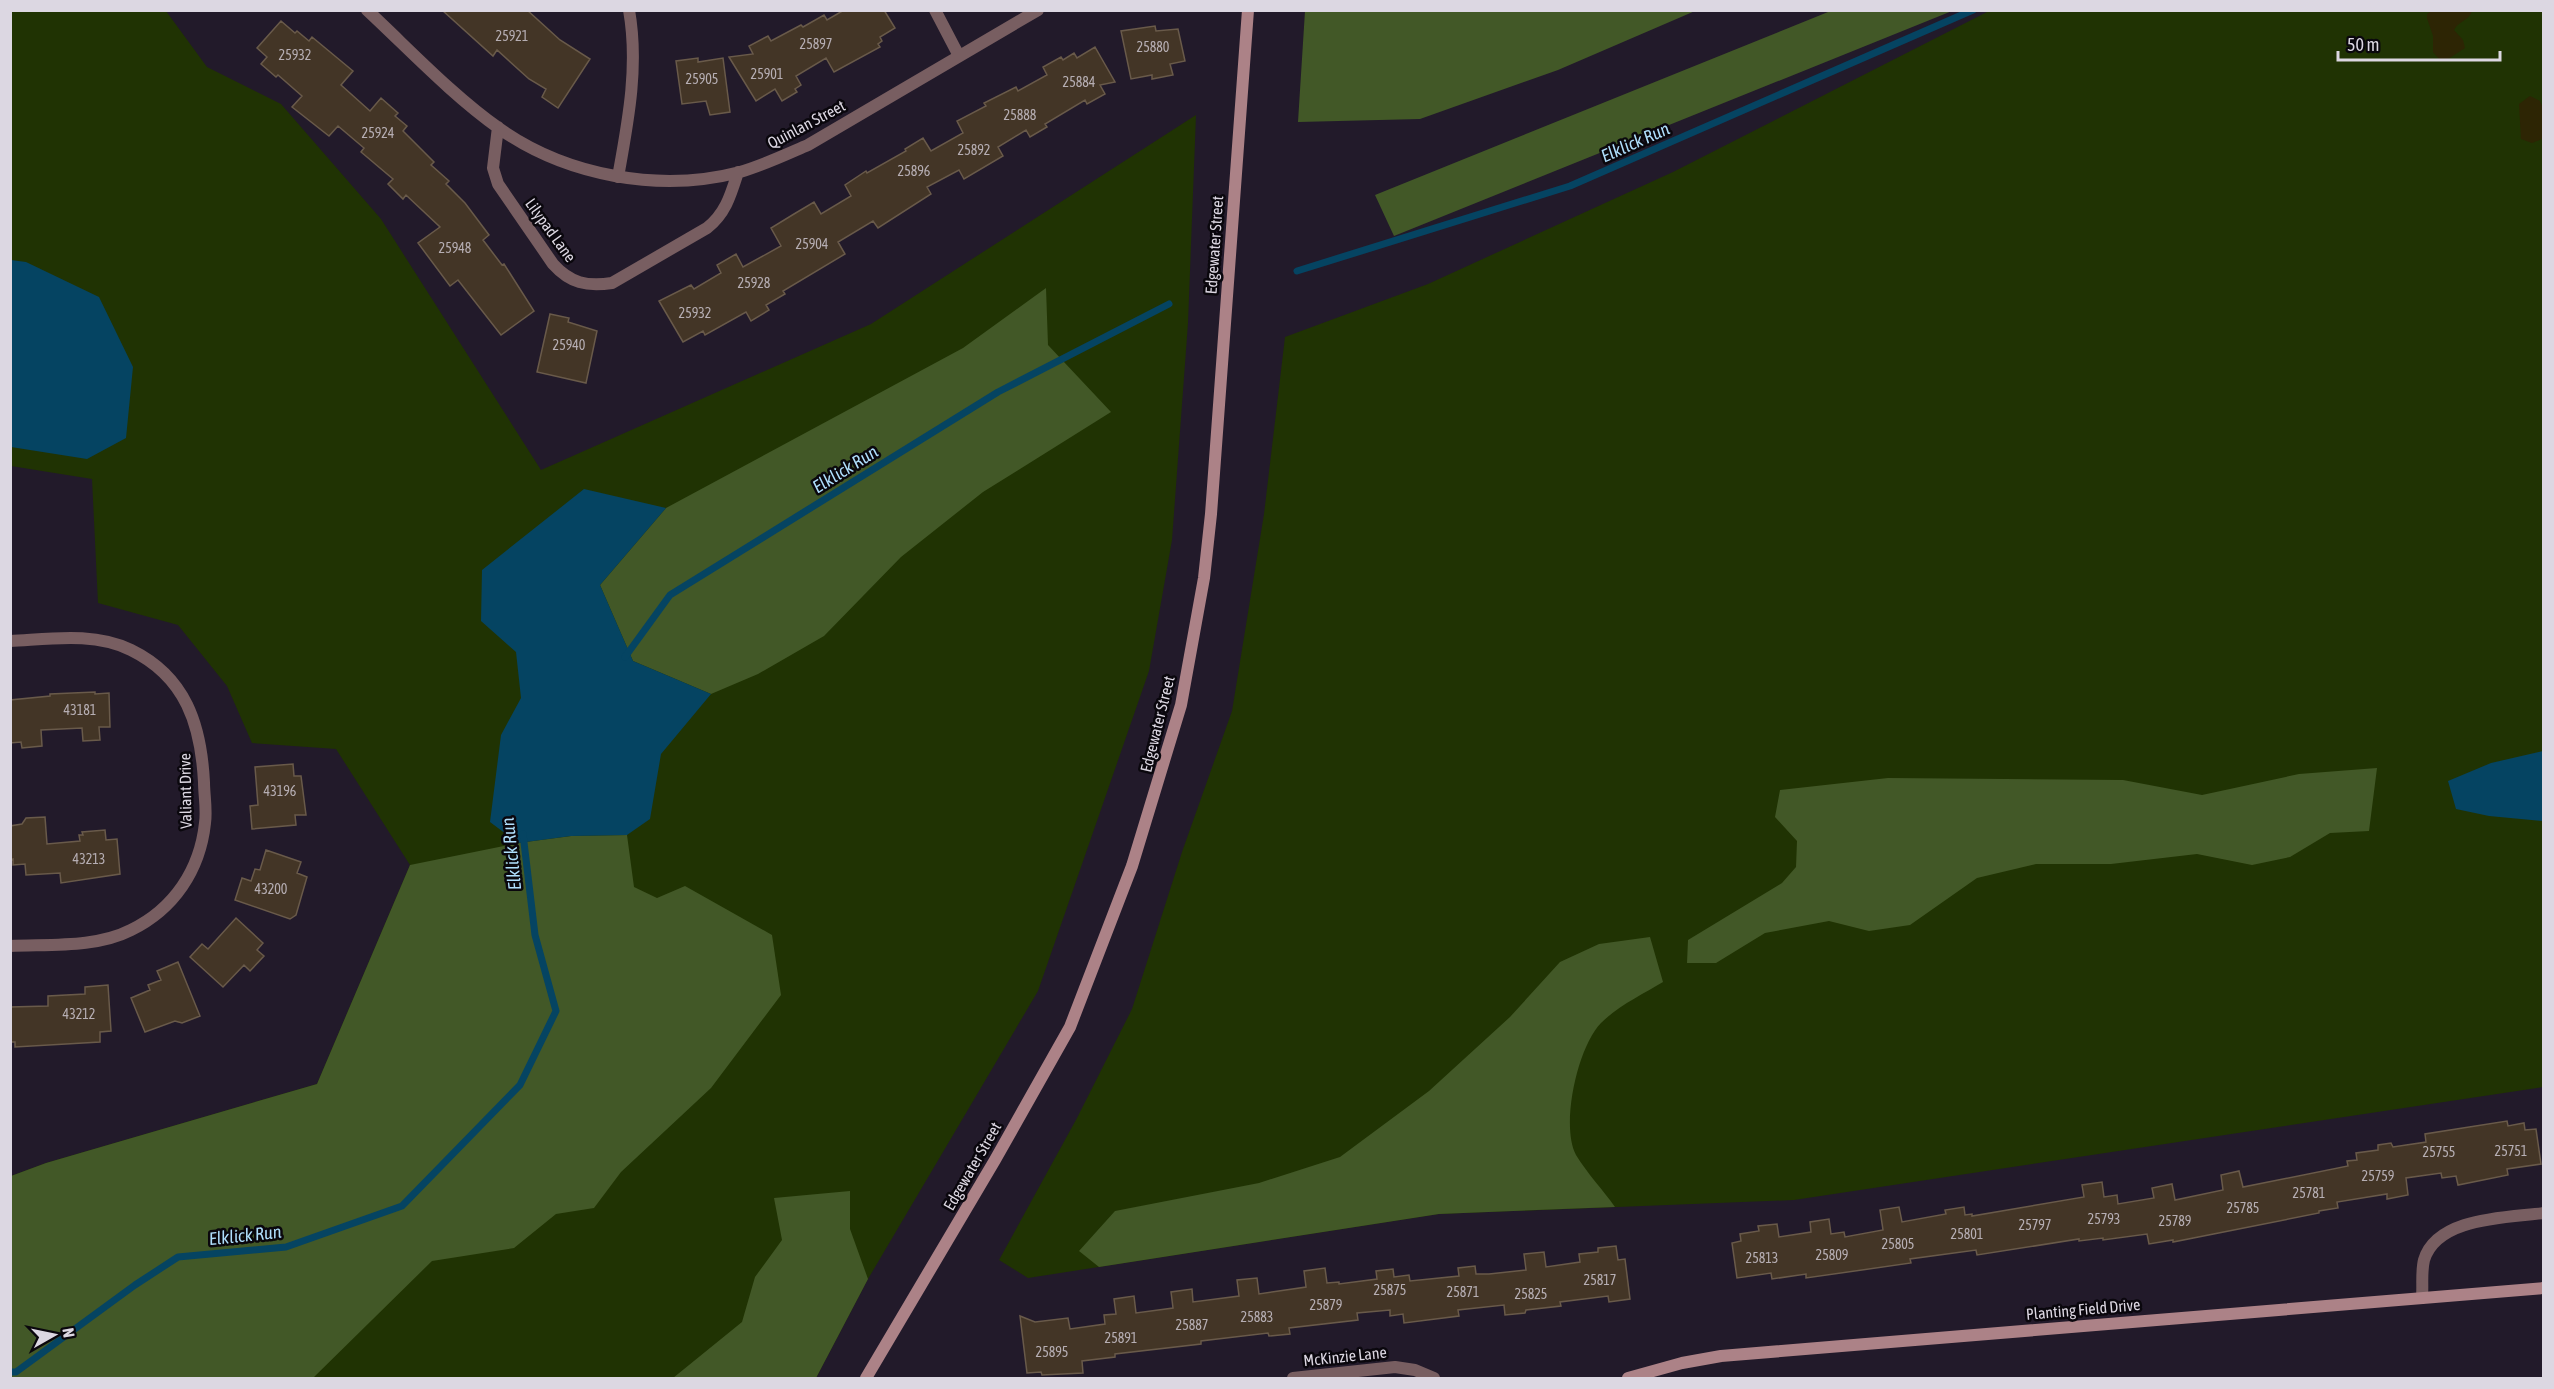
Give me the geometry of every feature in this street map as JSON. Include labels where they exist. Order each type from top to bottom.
[{"type":"street","name":"Quinlan Street","points":[[367,10],[468,103],[498,127],[540,152],[578,167],[618,177],[659,181],[700,179],[738,172],[770,162],[808,145],[1038,10]]},
{"type":"street","points":[[618,177],[630,112],[633,71],[629,10]]},
{"type":"street","points":[[935,10],[959,56]]},
{"type":"street","name":"Edgewater Street","points":[[866,1378],[995,1160],[1070,1027],[1132,866],[1163,770],[1181,705],[1194,640],[1210,526],[1248,10]]},
{"type":"street","name":"Lilypad Lane","points":[[498,127],[493,168],[498,184],[553,264],[562,274],[577,283],[594,286],[612,283],[707,228],[726,208],[738,172]]},
{"type":"street","name":"Valiant Drive","points":[[10,641],[80,637],[106,641],[131,650],[154,664],[173,683],[188,705],[197,728],[202,752],[206,821],[201,849],[191,874],[174,898],[153,918],[130,931],[107,939],[10,946]]},
{"type":"street","points":[[2422,1298],[2424,1262],[2430,1247],[2442,1234],[2456,1226],[2544,1213]]},
{"type":"street","name":"Planting Field Drive","points":[[1628,1378],[1682,1363],[1721,1356],[2544,1288]]},
{"type":"street","name":"McKinzie Lane","points":[[1293,1378],[1395,1367],[1415,1370],[1434,1378]]},
{"type":"green space","points":[[1305,10],[1695,11],[1558,70],[1420,119],[1298,122]]},
{"type":"green space","points":[[1833,10],[1952,11],[1394,236],[1375,195]]},
{"type":"green space","points":[[10,11],[166,11],[207,67],[281,104],[381,219],[541,470],[871,324],[1196,115],[1188,323],[1172,540],[1149,671],[1038,991],[868,1279],[816,1378],[11,1378],[11,1176],[46,1163],[317,1084],[410,865],[336,749],[252,743],[227,686],[178,625],[98,603],[92,479],[11,466]]},
{"type":"green space","points":[[1989,11],[2543,11],[2543,1087],[1794,1200],[1439,1214],[1028,1278],[999,1260],[1077,1118],[1132,1009],[1182,852],[1232,711],[1264,514],[1285,337],[1428,284],[1673,172]]},
{"type":"green space","points":[[1046,288],[1048,345],[1111,412],[983,492],[901,557],[824,636],[758,674],[711,694],[633,661],[600,585],[666,508],[963,348]]},
{"type":"green space","points":[[2377,768],[2369,831],[2330,833],[2290,857],[2252,865],[2197,854],[2111,864],[2036,864],[1977,878],[1910,925],[1869,931],[1829,921],[1765,933],[1716,963],[1687,963],[1688,940],[1782,883],[1796,867],[1797,841],[1775,817],[1780,790],[1888,778],[2123,780],[2202,795],[2299,774]]},
{"type":"green space","points":[[627,835],[634,887],[657,898],[685,886],[772,935],[781,995],[711,1088],[621,1172],[594,1208],[556,1214],[514,1248],[432,1261],[313,1378],[11,1378],[11,1176],[46,1163],[317,1084],[410,865],[518,843],[571,836]]},
{"type":"green space","points":[[1650,937],[1663,982],[1615,1011],[1601,1023],[1585,1049],[1574,1086],[1571,1106],[1570,1125],[1576,1155],[1615,1207],[1439,1214],[1099,1267],[1079,1251],[1115,1211],[1259,1183],[1340,1157],[1429,1091],[1510,1017],[1560,962],[1599,944]]},
{"type":"green space","points":[[850,1191],[850,1229],[868,1279],[816,1378],[673,1378],[742,1322],[755,1277],[782,1240],[774,1198]]},
{"type":"sand","points":[[2433,10],[2472,11],[2454,30],[2463,40],[2465,48],[2448,59],[2439,59],[2433,52],[2433,36],[2427,14]]},
{"type":"sand","points":[[2530,96],[2540,101],[2543,108],[2542,139],[2532,143],[2521,139],[2519,104]]},
{"type":"water","points":[[11,260],[26,262],[99,297],[133,367],[126,438],[87,459],[11,447]]},
{"type":"water","points":[[584,489],[666,508],[600,585],[633,661],[711,694],[661,754],[650,819],[627,835],[571,836],[518,843],[490,822],[501,735],[521,698],[516,652],[481,621],[482,570]]},
{"type":"water","points":[[2543,751],[2543,821],[2489,816],[2456,809],[2448,781],[2491,763]]},
{"type":"building","points":[[442,10],[527,10],[560,40],[590,59],[558,108],[542,97],[546,89],[529,79],[497,50],[493,56]]},
{"type":"building","points":[[844,10],[884,10],[895,28],[880,37],[882,41],[878,44],[880,47],[834,72],[826,58],[796,76],[801,85],[795,89],[797,92],[782,101],[775,89],[756,101],[729,57],[753,54],[749,46],[768,36],[771,41],[824,15],[827,20]]},
{"type":"building","points":[[281,21],[309,41],[312,37],[353,71],[341,85],[370,111],[381,98],[398,113],[395,116],[407,126],[403,131],[434,162],[431,165],[449,181],[446,184],[465,203],[489,235],[483,240],[502,265],[504,264],[534,311],[501,335],[458,280],[450,286],[418,243],[440,227],[406,195],[403,199],[388,184],[393,179],[361,152],[364,148],[338,126],[329,136],[292,107],[302,96],[261,64],[267,57],[257,48]]},
{"type":"building","points":[[1155,26],[1156,31],[1178,29],[1185,61],[1170,64],[1173,75],[1152,79],[1152,75],[1131,79],[1121,31]]},
{"type":"building","points":[[1095,47],[1115,82],[1100,85],[1105,94],[1087,104],[1085,100],[1045,124],[1047,127],[1030,137],[1026,130],[998,147],[1003,156],[964,179],[959,170],[927,187],[931,194],[878,228],[873,221],[838,242],[845,254],[783,291],[785,294],[766,305],[769,310],[751,321],[746,312],[705,335],[703,331],[683,342],[659,301],[691,285],[694,289],[721,273],[717,265],[736,254],[743,267],[781,246],[771,228],[814,202],[821,214],[851,196],[845,185],[866,171],[867,173],[906,151],[905,149],[923,138],[931,151],[963,133],[957,121],[986,106],[984,103],[1016,87],[1018,91],[1047,75],[1043,67],[1061,57],[1063,60],[1074,53],[1077,58]]},
{"type":"building","points":[[698,58],[698,62],[723,58],[730,112],[710,115],[706,101],[682,104],[676,61]]},
{"type":"building","points":[[550,314],[569,318],[568,322],[597,331],[586,383],[537,372]]},
{"type":"building","points":[[95,692],[95,694],[109,693],[110,727],[99,727],[100,740],[83,741],[82,728],[41,730],[42,746],[22,748],[21,742],[10,743],[10,700],[50,696],[50,694]]},
{"type":"building","points":[[293,764],[294,776],[301,776],[306,815],[295,815],[296,825],[252,829],[250,806],[258,805],[255,767]]},
{"type":"building","points":[[45,817],[47,844],[80,841],[79,835],[83,835],[82,832],[105,830],[106,840],[117,839],[120,874],[61,883],[60,873],[26,875],[25,864],[13,865],[13,859],[10,860],[10,826],[22,824],[26,818]]},
{"type":"building","points":[[266,850],[301,862],[297,873],[307,877],[296,915],[290,919],[235,900],[242,878],[251,881],[255,869],[260,870]]},
{"type":"building","points":[[236,918],[263,943],[257,950],[264,956],[250,971],[244,965],[223,987],[190,957],[202,944],[208,949]]},
{"type":"building","points":[[178,962],[200,1016],[182,1023],[175,1021],[145,1032],[131,998],[150,990],[148,985],[161,980],[157,971]]},
{"type":"building","points":[[108,985],[111,1031],[100,1032],[100,1042],[15,1047],[15,1042],[10,1042],[10,1007],[48,1006],[48,996],[85,994],[85,987]]},
{"type":"building","points":[[2507,1121],[2508,1126],[2524,1123],[2525,1130],[2536,1129],[2541,1164],[2507,1169],[2508,1175],[2458,1185],[2456,1176],[2442,1178],[2441,1173],[2406,1178],[2408,1195],[2387,1199],[2387,1194],[2337,1202],[2338,1208],[2319,1211],[2319,1213],[2173,1242],[2173,1240],[2149,1244],[2147,1234],[2103,1240],[2103,1238],[2079,1241],[2079,1239],[1977,1255],[1976,1250],[1910,1259],[1911,1263],[1806,1278],[1806,1274],[1772,1279],[1771,1273],[1737,1278],[1732,1243],[1741,1241],[1740,1234],[1759,1231],[1758,1226],[1777,1224],[1779,1237],[1811,1232],[1810,1222],[1829,1219],[1831,1234],[1844,1232],[1845,1237],[1883,1230],[1880,1210],[1899,1207],[1902,1222],[1946,1214],[1945,1210],[1964,1207],[1965,1215],[1972,1214],[1972,1216],[2084,1197],[2082,1185],[2102,1182],[2104,1197],[2117,1195],[2118,1204],[2154,1198],[2152,1188],[2172,1184],[2175,1200],[2223,1190],[2221,1175],[2239,1171],[2243,1187],[2348,1166],[2347,1161],[2357,1160],[2356,1153],[2378,1150],[2378,1145],[2391,1143],[2393,1147],[2426,1142],[2425,1134]]},
{"type":"building","points":[[1616,1246],[1618,1260],[1625,1259],[1630,1299],[1609,1302],[1608,1296],[1560,1302],[1561,1306],[1505,1315],[1504,1305],[1458,1310],[1459,1316],[1404,1323],[1403,1314],[1390,1316],[1390,1310],[1357,1313],[1358,1320],[1289,1328],[1290,1334],[1269,1336],[1268,1333],[1201,1341],[1201,1344],[1115,1354],[1115,1357],[1082,1361],[1083,1373],[1042,1375],[1041,1372],[1027,1373],[1020,1316],[1035,1322],[1068,1318],[1070,1329],[1105,1324],[1104,1315],[1116,1314],[1114,1299],[1134,1296],[1136,1313],[1173,1308],[1171,1292],[1192,1289],[1193,1302],[1239,1296],[1237,1280],[1257,1278],[1259,1294],[1306,1287],[1304,1271],[1325,1268],[1327,1283],[1339,1282],[1339,1284],[1377,1279],[1376,1271],[1393,1269],[1394,1277],[1409,1275],[1410,1281],[1459,1276],[1458,1268],[1475,1266],[1476,1274],[1489,1274],[1526,1270],[1524,1254],[1544,1252],[1546,1267],[1580,1262],[1579,1254],[1598,1252],[1598,1248]]},
{"type":"waterway","name":"Elklick Run","points":[[1297,271],[1570,186],[1973,10]]},
{"type":"waterway","name":"Elklick Run","points":[[625,657],[670,595],[998,392],[1169,304]]},
{"type":"waterway","name":"Elklick Run","points":[[10,1372],[16,1372],[135,1285],[178,1257],[286,1247],[402,1206],[520,1085],[556,1011],[535,935],[523,834]]}]
